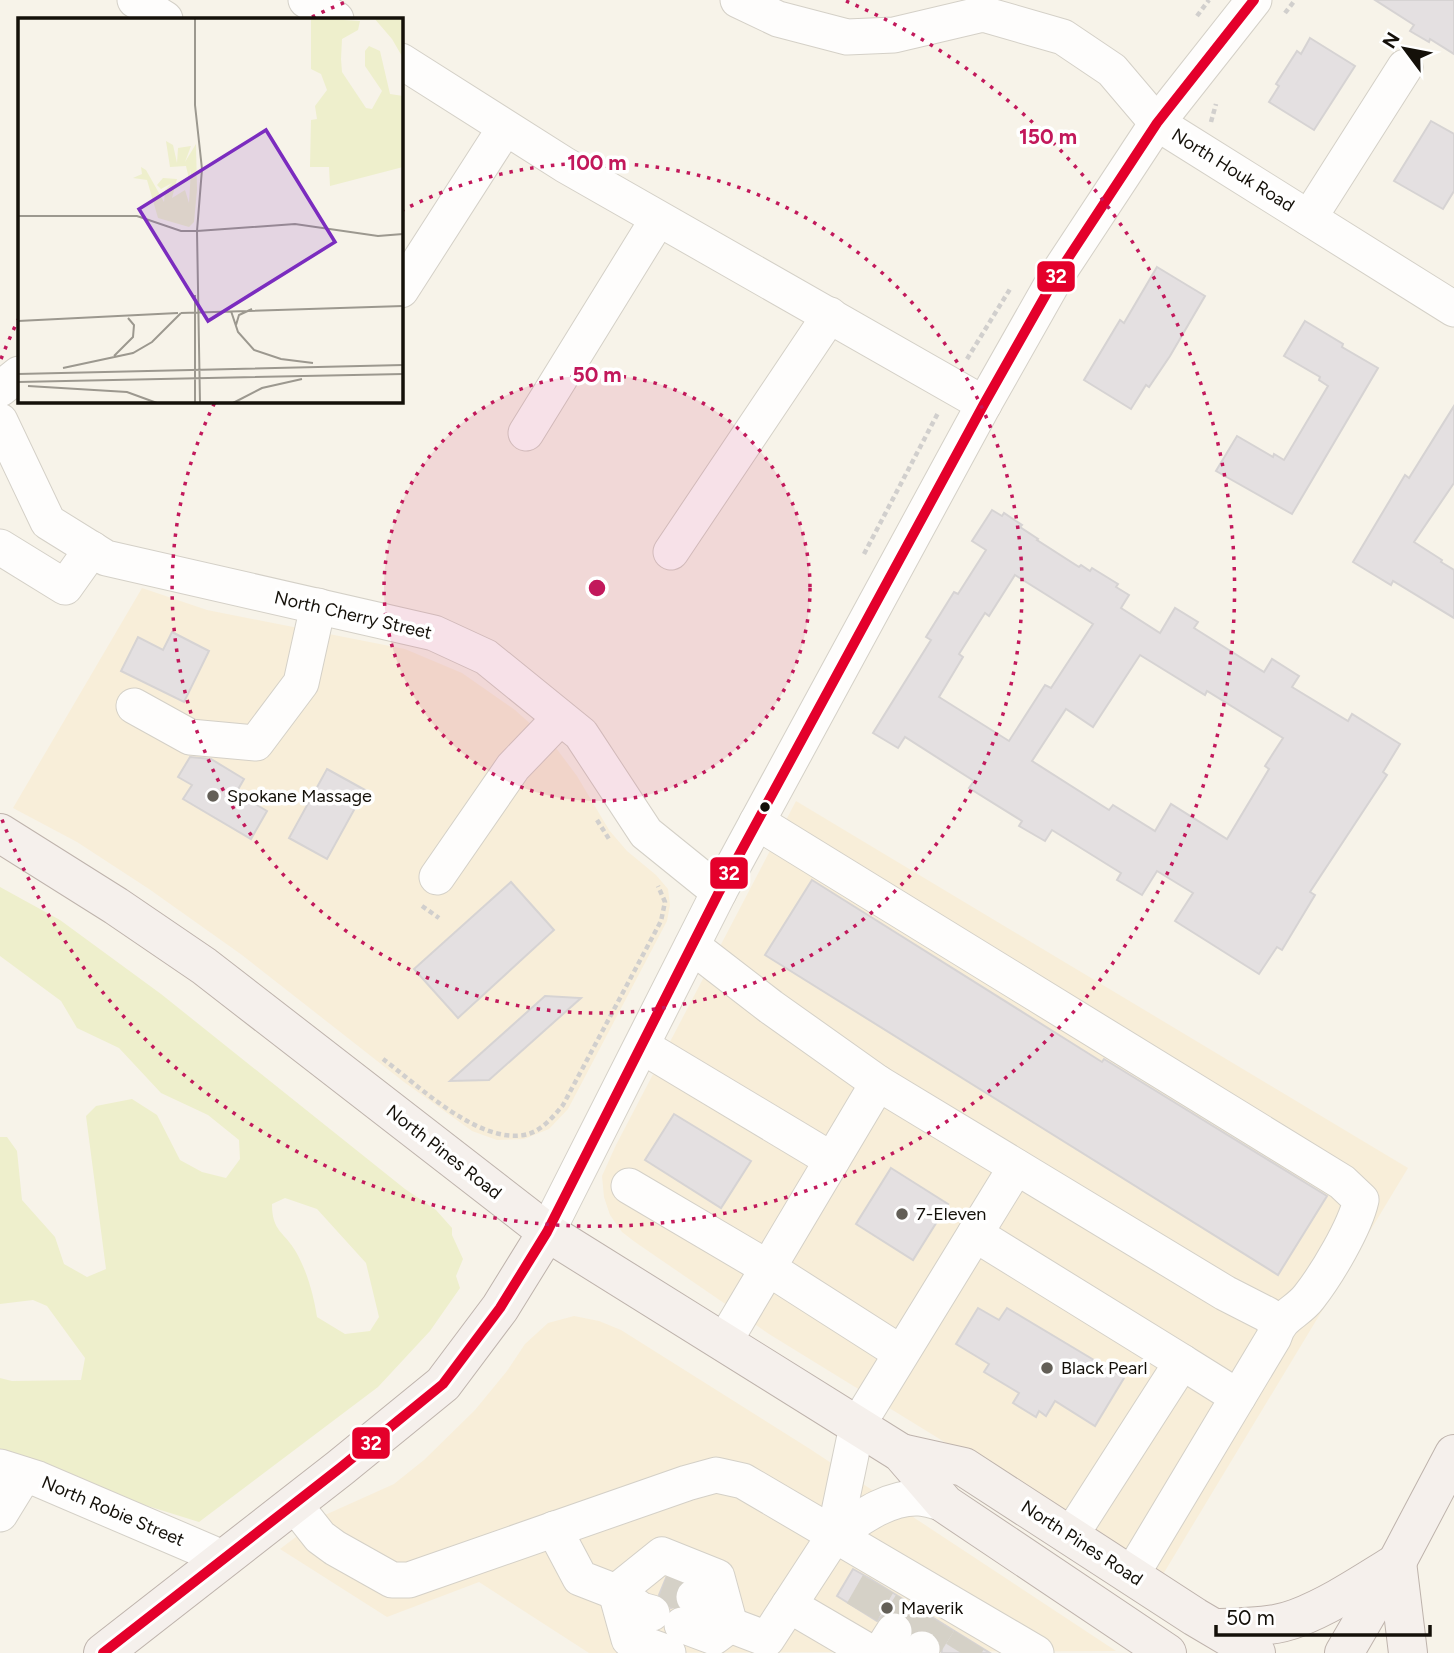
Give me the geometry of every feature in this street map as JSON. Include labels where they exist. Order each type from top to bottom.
[{"type":"main road","name":"North Pines Road","points":[[0,833],[117,906],[204,966],[547,1232],[901,1453],[945,1504],[1167,1653]]},
{"type":"main road","points":[[103,1653],[443,1384],[500,1308],[547,1232]]},
{"type":"main road","name":"North Pines Road","points":[[901,1453],[964,1467],[1256,1653]]},
{"type":"main road","points":[[1344,1653],[1397,1562],[1454,1454]]},
{"type":"main road","points":[[1215,1628],[1253,1626],[1295,1619],[1346,1594],[1397,1562]]},
{"type":"main road","points":[[1397,1562],[1408,1653]]},
{"type":"street","points":[[135,0],[163,18]]},
{"type":"street","points":[[306,0],[334,18]]},
{"type":"street","name":"North Houk Road","points":[[738,0],[778,19],[847,37],[894,35],[979,7],[1063,37],[1112,69],[1157,123],[1454,309]]},
{"type":"street","points":[[547,1232],[719,892],[1056,275],[1157,123],[1266,11]]},
{"type":"street","points":[[402,62],[565,166],[984,404]]},
{"type":"street","points":[[1309,218],[1405,67]]},
{"type":"street","points":[[402,288],[505,128]]},
{"type":"street","points":[[527,433],[658,219]]},
{"type":"street","points":[[671,552],[830,315]]},
{"type":"street","points":[[0,388],[18,375]]},
{"type":"street","name":"North Cherry Street","points":[[0,421],[48,522],[106,558],[434,633],[485,657],[580,734],[646,833],[719,892]]},
{"type":"street","points":[[0,547],[65,587],[92,549]]},
{"type":"street","points":[[134,706],[190,737],[256,743],[301,683],[318,606]]},
{"type":"street","points":[[437,877],[513,767],[560,718]]},
{"type":"street","points":[[757,822],[1342,1182],[1361,1200],[1357,1219],[1308,1298],[1277,1325],[1274,1337],[1132,1574]]},
{"type":"street","points":[[692,946],[771,1007],[878,1083],[1225,1293],[1268,1315],[1277,1325]]},
{"type":"street","points":[[642,1046],[832,1160]]},
{"type":"street","points":[[724,1342],[878,1083]]},
{"type":"street","points":[[616,1592],[629,1639],[676,1621],[730,1625],[767,1639],[834,1536],[857,1426],[1016,1167]]},
{"type":"street","points":[[629,1186],[768,1268],[901,1353]]},
{"type":"street","points":[[975,1234],[1238,1397]]},
{"type":"street","points":[[1071,1535],[1182,1362]]},
{"type":"street","points":[[0,1514],[12,1471]]},
{"type":"street","name":"North Robie Street","points":[[12,1471],[225,1559]]},
{"type":"street","points":[[294,1504],[320,1537],[392,1580],[409,1580],[716,1475],[743,1481],[834,1536],[898,1620]]},
{"type":"street","points":[[834,1536],[867,1514],[898,1499],[921,1498],[945,1504]]},
{"type":"street","points":[[554,1530],[580,1578],[616,1592],[652,1583],[676,1621]]},
{"type":"street","points":[[616,1592],[662,1555],[717,1577],[730,1625]]},
{"type":"street","points":[[789,1605],[975,1630],[1019,1649]]},
{"type":"path","points":[[1266,11],[1294,0]]},
{"type":"path","points":[[1211,123],[1214,107],[1222,96]]},
{"type":"path","points":[[592,811],[614,845]]},
{"type":"path","points":[[383,1059],[467,1122],[494,1135],[526,1135],[546,1124],[563,1105],[662,921],[664,902],[660,888],[654,883]]},
{"type":"shaded area","points":[[142,588],[207,610],[405,649],[462,673],[515,710],[553,744],[577,776],[609,830],[627,851],[656,875],[668,889],[670,905],[667,921],[568,1109],[549,1129],[524,1139],[497,1140],[472,1131],[404,1082],[242,955],[149,889],[77,842],[13,808]]},
{"type":"shaded area","points":[[796,801],[1408,1168],[1162,1576],[769,1334],[635,1242],[622,1232],[610,1215],[604,1197],[602,1176]]},
{"type":"shaded area","points":[[574,1316],[599,1321],[621,1330],[810,1449],[1116,1651],[589,1653],[479,1582],[387,1617],[280,1549],[325,1515],[394,1484],[424,1460],[475,1410],[525,1344],[548,1323]]},
{"type":"green space","points":[[0,887],[60,920],[161,994],[405,1189],[436,1210],[452,1228],[452,1235],[463,1259],[456,1276],[460,1288],[430,1331],[378,1387],[199,1522],[0,1460],[0,1378],[12,1381],[81,1380],[85,1358],[47,1306],[33,1300],[0,1304],[0,1137],[7,1137],[17,1151],[22,1200],[55,1237],[64,1264],[87,1277],[106,1269],[86,1116],[96,1106],[132,1099],[157,1115],[180,1160],[202,1172],[226,1178],[240,1159],[239,1140],[208,1115],[161,1093],[119,1048],[77,1028],[61,1001],[0,956]],"holes":[[[285,1198],[317,1209],[366,1263],[379,1317],[370,1331],[345,1334],[317,1317],[304,1267],[292,1245],[276,1226],[272,1204]]]},
{"type":"building","points":[[1375,0],[1454,0],[1454,54],[1430,39],[1429,42],[1410,31],[1414,25]]},
{"type":"building","points":[[1310,38],[1355,66],[1314,130],[1269,102],[1279,86],[1276,84],[1297,51],[1301,54]]},
{"type":"building","points":[[1431,121],[1454,134],[1454,191],[1443,209],[1394,181]]},
{"type":"building","points":[[1157,267],[1205,296],[1170,356],[1149,387],[1146,385],[1131,409],[1084,380],[1120,320],[1124,323]]},
{"type":"building","points":[[1305,321],[1378,368],[1292,514],[1216,471],[1237,436],[1273,457],[1274,454],[1284,460],[1328,386],[1319,380],[1320,377],[1284,356]]},
{"type":"building","points":[[1454,406],[1454,483],[1414,542],[1454,570],[1454,618],[1393,581],[1391,585],[1353,562],[1405,475],[1409,478]]},
{"type":"building","points":[[992,510],[1002,516],[1004,513],[1022,525],[1020,527],[1037,540],[1079,567],[1081,565],[1090,571],[1092,568],[1118,584],[1116,587],[1129,595],[1121,608],[1160,633],[1175,608],[1198,622],[1194,628],[1264,672],[1272,659],[1299,676],[1292,687],[1348,721],[1352,714],[1400,744],[1383,772],[1387,775],[1310,892],[1315,895],[1282,950],[1277,947],[1259,974],[1175,921],[1193,893],[1157,871],[1142,895],[1117,880],[1121,873],[1052,830],[1045,841],[1019,826],[1022,821],[969,788],[974,781],[905,737],[898,748],[873,733],[931,640],[926,637],[954,592],[958,594],[986,550],[972,541]],"holes":[[[1015,575],[1093,624],[1051,688],[1045,685],[1009,741],[939,697],[963,657],[959,654],[985,613],[989,616]],[[1140,655],[1205,695],[1207,691],[1283,738],[1265,766],[1269,769],[1227,839],[1171,804],[1155,831],[1113,805],[1109,810],[1032,761],[1066,709],[1093,727]]]},
{"type":"building","points":[[172,632],[209,651],[184,702],[121,671],[138,637],[163,650]]},
{"type":"building","name":"Spokane Massage","points":[[190,757],[211,759],[244,779],[236,793],[267,811],[251,839],[183,799],[192,785],[178,777]]},
{"type":"building","points":[[327,769],[365,790],[327,859],[289,838]]},
{"type":"building","points":[[812,880],[1102,1062],[1104,1059],[1327,1196],[1278,1275],[765,955]]},
{"type":"building","points":[[511,882],[554,930],[458,1018],[414,969]]},
{"type":"building","points":[[545,996],[581,998],[489,1080],[450,1081]]},
{"type":"building","points":[[674,1114],[751,1161],[721,1208],[645,1160]]},
{"type":"building","name":"7-Eleven","points":[[891,1168],[948,1204],[913,1260],[856,1224]]},
{"type":"building","name":"Black Pearl","points":[[978,1308],[999,1320],[1007,1308],[1124,1378],[1095,1426],[1055,1401],[1046,1416],[1039,1411],[1036,1417],[1013,1403],[1019,1393],[984,1372],[989,1364],[956,1344]]},
{"type":"building","name":"Maverik","points":[[853,1569],[990,1653],[942,1653],[937,1635],[927,1629],[914,1631],[911,1621],[896,1611],[885,1613],[877,1621],[837,1596]]},
{"type":"building","points":[[666,1578],[680,1584],[674,1598],[677,1606],[671,1608],[667,1599],[659,1595]]},
{"type":"tunnel","points":[[862,1612],[878,1584]]},
{"type":"tunnel","points":[[663,1586],[694,1597]]},
{"type":"tunnel","points":[[894,1631],[911,1604]]},
{"type":"tunnel","points":[[922,1649],[939,1622]]},
{"type":"tunnel","points":[[961,1653],[969,1640]]},
{"type":"transit line","name":"32","points":[[103,1653],[443,1384],[500,1308],[547,1232],[719,892],[1057,275],[1157,123],[1254,0]]},
{"type":"place","name":"Spokane Massage","points":[[213,796]]},
{"type":"place","name":"7-Eleven","points":[[902,1214]]},
{"type":"place","name":"Black Pearl","points":[[1047,1368]]},
{"type":"place","name":"Maverik","points":[[887,1608]]}]
